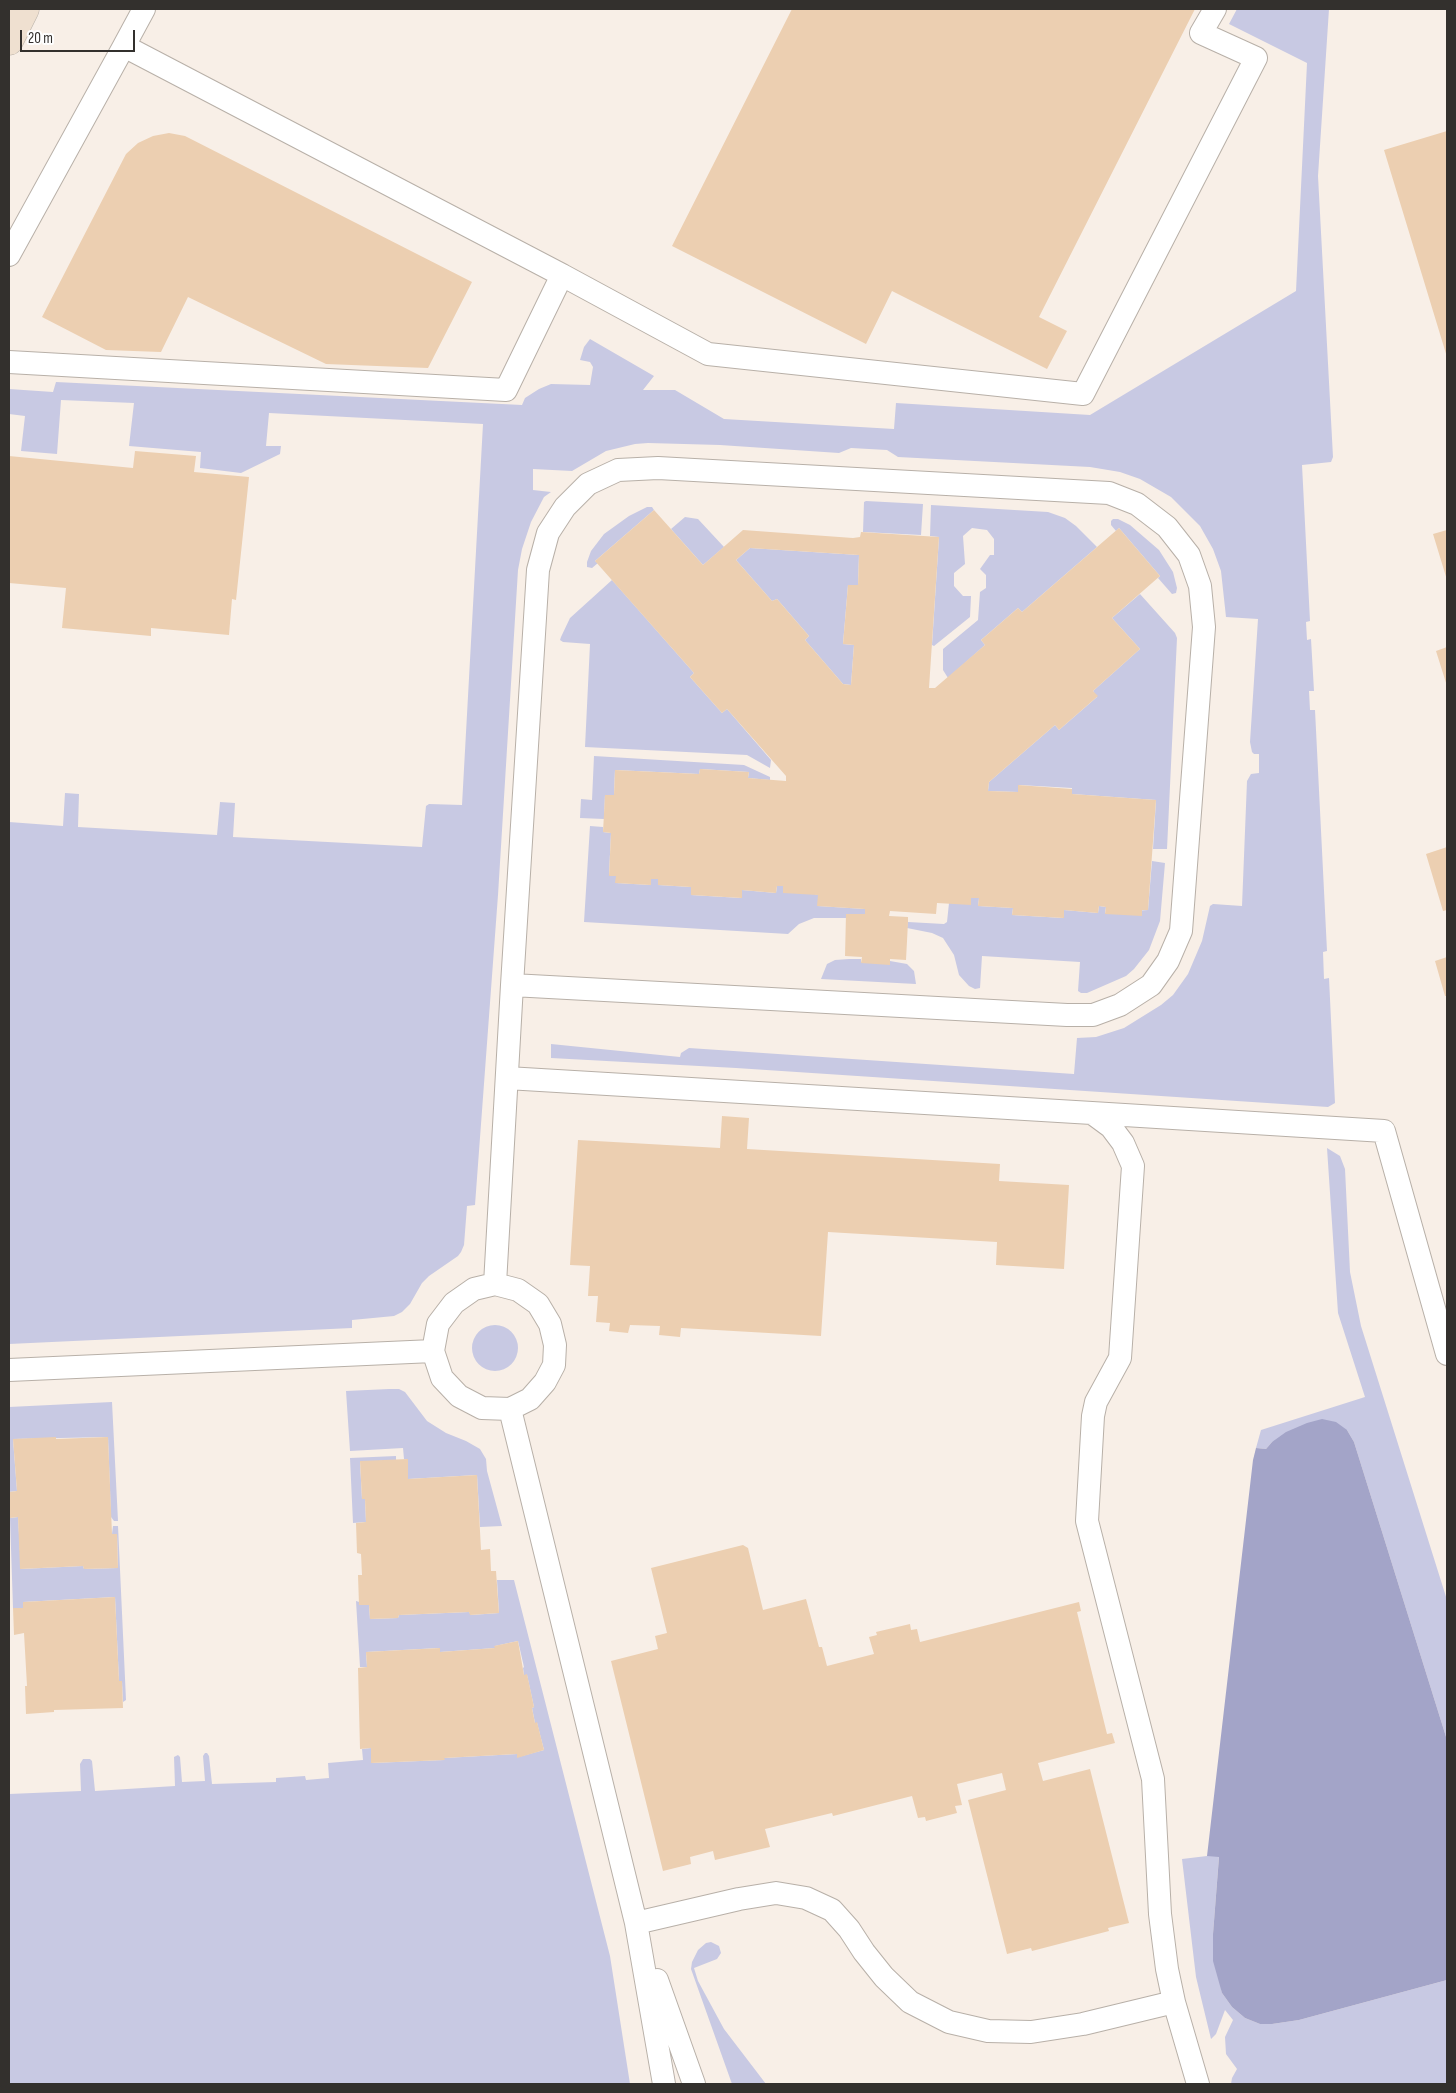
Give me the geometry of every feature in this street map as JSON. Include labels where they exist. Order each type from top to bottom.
[{"type":"main road","points":[[9,41],[25,9]]},
{"type":"lane","points":[[9,255],[144,9]]},
{"type":"lane","points":[[124,46],[562,275],[708,354],[1082,394],[1256,58],[1201,33],[1215,9]]},
{"type":"lane","points":[[9,362],[506,390],[562,275]]},
{"type":"lane","points":[[495,1284],[512,985],[538,570],[548,533],[565,507],[588,484],[618,470],[658,468],[1109,493],[1137,504],[1167,527],[1189,555],[1200,586],[1204,626],[1181,931],[1168,961],[1151,985],[1120,1005],[1093,1015],[1067,1015],[512,985]]},
{"type":"lane","points":[[507,1078],[1384,1131],[1447,1354]]},
{"type":"lane","points":[[1092,1113],[1111,1127],[1123,1143],[1133,1166],[1120,1358],[1096,1402],[1093,1416],[1087,1521],[1153,1779],[1160,1914],[1166,1968],[1198,2084]]},
{"type":"lane","points":[[495,1284],[518,1290],[538,1304],[550,1324],[555,1346],[554,1365],[545,1382],[530,1399],[510,1409],[482,1408],[459,1396],[442,1378],[433,1351],[438,1324],[454,1303],[474,1289],[495,1284]]},
{"type":"lane","points":[[9,1370],[433,1351]]},
{"type":"lane","points":[[510,1409],[636,1923],[664,2084]]},
{"type":"lane","points":[[636,1923],[738,1899],[776,1893],[806,1898],[832,1910],[849,1929],[884,1977],[910,2002],[949,2022],[988,2031],[1031,2032],[1083,2024],[1174,2002]]},
{"type":"lane","points":[[636,1923],[694,2084]]},
{"type":"shaded area","points":[[1237,9],[1329,9],[1318,176],[1333,457],[1331,462],[1302,465],[1310,621],[1306,622],[1307,640],[1311,639],[1314,691],[1309,691],[1310,710],[1315,710],[1327,951],[1323,952],[1324,979],[1329,978],[1335,1103],[1328,1107],[736,1068],[551,1058],[551,1044],[680,1057],[681,1053],[689,1048],[1074,1074],[1077,1038],[1096,1037],[1124,1028],[1161,1005],[1173,995],[1188,974],[1202,941],[1210,906],[1213,904],[1242,906],[1247,781],[1251,774],[1259,773],[1259,754],[1252,752],[1250,742],[1258,619],[1226,617],[1221,571],[1213,549],[1200,526],[1171,497],[1140,479],[1120,472],[1090,467],[898,457],[887,450],[851,448],[839,453],[720,445],[635,444],[606,451],[572,471],[533,469],[533,490],[551,492],[544,497],[531,522],[522,549],[518,570],[498,895],[475,1205],[467,1206],[464,1245],[461,1252],[422,1283],[410,1304],[402,1312],[394,1316],[352,1320],[352,1328],[9,1344],[9,822],[63,826],[65,793],[79,794],[78,827],[217,835],[220,802],[235,803],[233,837],[422,847],[426,806],[429,804],[462,805],[483,424],[269,413],[266,446],[281,446],[280,454],[241,473],[200,468],[201,452],[129,446],[134,403],[61,400],[57,454],[21,451],[25,416],[9,414],[9,389],[53,392],[56,382],[522,405],[525,398],[551,384],[590,385],[593,367],[590,362],[580,360],[584,347],[590,339],[654,376],[643,390],[675,390],[724,419],[894,429],[896,403],[1090,415],[1296,291],[1307,63],[1229,24]]},
{"type":"shaded area","points":[[864,502],[923,504],[921,535],[863,532]]},
{"type":"shaded area","points":[[931,505],[1048,512],[1065,518],[1097,547],[1022,612],[1018,608],[981,640],[985,645],[948,678],[943,670],[943,649],[978,620],[980,592],[986,588],[986,575],[980,569],[990,555],[994,555],[994,539],[987,530],[972,528],[963,536],[965,564],[954,573],[954,586],[963,596],[971,596],[970,617],[934,646],[932,645],[939,537],[930,536]]},
{"type":"shaded area","points":[[647,507],[652,507],[654,510],[595,561],[598,563],[592,568],[587,567],[591,551],[604,534],[629,516]]},
{"type":"shaded area","points":[[685,517],[698,519],[724,547],[703,565],[671,529]]},
{"type":"shaded area","points":[[1113,519],[1118,519],[1130,525],[1159,550],[1173,572],[1177,588],[1176,593],[1172,594],[1158,578],[1160,576],[1119,528],[1116,531],[1111,525]]},
{"type":"shaded area","points":[[750,548],[859,555],[858,585],[848,585],[843,644],[854,645],[851,685],[843,684],[805,640],[809,636],[777,599],[772,601],[736,560]]},
{"type":"shaded area","points":[[612,580],[694,673],[690,677],[722,713],[727,709],[771,760],[770,768],[747,755],[585,747],[590,644],[563,642],[560,640],[570,618]]},
{"type":"shaded area","points":[[1140,594],[1175,633],[1177,638],[1167,849],[1153,849],[1156,800],[1072,794],[1072,788],[1019,785],[1018,792],[988,791],[989,782],[1055,725],[1059,730],[1097,697],[1093,691],[1140,649],[1112,618]]},
{"type":"shaded area","points":[[594,756],[744,765],[770,777],[770,780],[748,778],[749,772],[700,769],[699,774],[615,770],[614,795],[605,795],[604,819],[580,818],[581,799],[592,800]]},
{"type":"shaded area","points":[[590,826],[603,827],[603,832],[611,833],[609,875],[616,876],[616,883],[651,885],[651,879],[658,879],[658,885],[691,887],[691,895],[741,898],[742,890],[776,893],[777,886],[783,886],[818,895],[818,906],[865,909],[865,914],[847,914],[846,918],[814,918],[799,924],[788,934],[584,922]]},
{"type":"shaded area","points":[[1152,861],[1165,863],[1160,921],[1149,950],[1126,976],[1087,993],[1078,991],[1080,962],[982,956],[980,988],[975,989],[969,986],[959,975],[954,955],[943,938],[932,933],[907,928],[908,922],[944,924],[947,922],[949,903],[971,898],[979,898],[978,906],[1013,908],[1012,915],[1063,918],[1064,910],[1098,913],[1099,906],[1106,907],[1105,913],[1148,910]]},
{"type":"shaded area","points":[[861,959],[861,962],[890,961],[907,964],[914,971],[916,984],[821,979],[827,964],[835,960]]},
{"type":"shaded area","points":[[1327,1148],[1340,1156],[1345,1169],[1350,1272],[1361,1326],[1447,1600],[1447,1740],[1354,1442],[1347,1430],[1272,1442],[1266,1449],[1256,1448],[1261,1430],[1365,1397],[1338,1313]]},
{"type":"shaded area","points":[[500,1325],[504,1326],[514,1335],[517,1339],[517,1357],[508,1367],[500,1371],[490,1371],[482,1367],[473,1357],[472,1343],[476,1335],[486,1326]]},
{"type":"shaded area","points":[[399,1389],[405,1392],[427,1421],[446,1433],[480,1449],[486,1459],[487,1471],[502,1526],[480,1527],[477,1475],[408,1479],[407,1459],[404,1459],[403,1448],[350,1451],[346,1391]]},
{"type":"shaded area","points":[[112,1402],[118,1521],[114,1521],[111,1517],[108,1437],[13,1439],[17,1491],[9,1492],[9,1407]]},
{"type":"shaded area","points":[[1322,1419],[1336,1422],[1347,1430],[1354,1442],[1447,1740],[1447,1980],[1299,2020],[1260,2024],[1245,2018],[1232,2007],[1222,1993],[1213,1961],[1213,1934],[1219,1857],[1207,1856],[1253,1460],[1256,1448],[1266,1449],[1286,1432]]},
{"type":"shaded area","points":[[396,1456],[396,1460],[360,1462],[362,1499],[365,1499],[366,1522],[353,1523],[350,1458]]},
{"type":"shaded area","points":[[18,1517],[21,1569],[83,1566],[84,1569],[118,1568],[117,1534],[112,1534],[113,1526],[118,1526],[126,1700],[123,1702],[122,1682],[119,1681],[115,1597],[23,1602],[23,1608],[13,1608],[10,1518]]},
{"type":"shaded area","points":[[497,1580],[514,1580],[610,1956],[630,2084],[9,2084],[9,1794],[81,1791],[80,1764],[83,1759],[90,1759],[92,1761],[95,1791],[175,1786],[174,1757],[178,1755],[180,1757],[182,1782],[205,1781],[203,1756],[207,1753],[212,1784],[276,1782],[276,1778],[305,1776],[306,1780],[329,1778],[328,1763],[363,1760],[362,1749],[371,1748],[372,1763],[517,1754],[518,1757],[544,1750],[537,1723],[535,1723],[532,1708],[534,1707],[527,1675],[524,1675],[518,1641],[495,1646],[495,1648],[440,1652],[439,1648],[366,1652],[367,1667],[360,1667],[356,1601],[369,1605],[370,1619],[398,1618],[399,1615],[469,1612],[471,1615],[499,1613]]},
{"type":"shaded area","points":[[1219,1856],[1213,1934],[1222,1993],[1232,2007],[1245,2018],[1260,2024],[1272,2024],[1299,2020],[1447,1980],[1447,2084],[1231,2084],[1237,2069],[1226,2054],[1225,2037],[1233,2020],[1225,2010],[1216,2034],[1211,2039],[1196,1977],[1182,1859]]},
{"type":"shaded area","points":[[711,1942],[719,1946],[721,1953],[717,1959],[694,1968],[698,1981],[724,2029],[766,2084],[732,2084],[691,1969],[698,1950],[706,1943]]},
{"type":"building","points":[[792,9],[1195,9],[1039,317],[1067,331],[1047,369],[892,291],[866,344],[672,246]]},
{"type":"building","points":[[1447,131],[1447,357],[1384,150]]},
{"type":"building","points":[[169,133],[185,136],[472,282],[428,368],[326,364],[188,297],[161,352],[106,350],[42,317],[126,154],[138,143],[153,136]]},
{"type":"building","points":[[135,451],[196,456],[194,472],[249,477],[236,600],[232,599],[229,635],[151,628],[151,636],[62,628],[66,588],[9,583],[9,456],[133,468]]},
{"type":"building","points":[[654,510],[703,565],[743,530],[853,538],[860,537],[861,532],[939,537],[929,688],[935,688],[985,645],[981,640],[1018,608],[1022,612],[1119,528],[1160,576],[1112,618],[1140,649],[1093,691],[1098,696],[1059,730],[1055,725],[989,782],[988,791],[1018,792],[1018,785],[1072,789],[1072,794],[1156,800],[1148,910],[1142,910],[1142,916],[1105,914],[1106,907],[1099,906],[1098,913],[1064,910],[1064,918],[1012,915],[1013,908],[978,906],[979,898],[971,898],[971,905],[937,903],[936,914],[890,911],[889,916],[908,917],[908,922],[906,960],[890,959],[890,965],[861,963],[862,957],[845,956],[846,914],[865,914],[865,909],[817,906],[818,895],[783,893],[783,886],[777,886],[776,893],[742,890],[742,898],[691,895],[691,887],[658,885],[658,879],[651,879],[651,885],[615,883],[616,876],[609,876],[611,833],[603,832],[605,795],[614,795],[615,770],[699,774],[700,769],[749,772],[748,778],[786,781],[786,776],[727,709],[722,713],[690,677],[694,673],[595,561]],"holes":[[[750,548],[859,555],[858,585],[848,585],[843,644],[854,645],[851,685],[843,684],[805,640],[809,636],[777,599],[772,601],[736,560]]]},
{"type":"building","points":[[1447,530],[1447,580],[1433,534]]},
{"type":"building","points":[[1447,647],[1447,686],[1436,651]]},
{"type":"building","points":[[1447,847],[1447,910],[1443,911],[1426,854]]},
{"type":"building","points":[[1447,957],[1447,996],[1445,996],[1435,961]]},
{"type":"building","points":[[722,1116],[749,1118],[747,1149],[1000,1164],[999,1181],[1069,1185],[1064,1269],[996,1265],[997,1242],[828,1232],[821,1336],[681,1328],[680,1337],[659,1335],[660,1326],[630,1325],[628,1333],[609,1331],[610,1323],[596,1322],[598,1296],[588,1296],[590,1266],[570,1265],[578,1140],[720,1148]]},
{"type":"building","points":[[56,1437],[56,1439],[108,1437],[112,1534],[117,1534],[118,1568],[84,1569],[83,1566],[20,1569],[18,1517],[10,1518],[9,1492],[17,1491],[13,1439]]},
{"type":"building","points":[[408,1459],[408,1479],[477,1475],[481,1550],[490,1549],[491,1571],[496,1571],[499,1613],[470,1615],[469,1612],[399,1615],[398,1618],[370,1619],[369,1605],[359,1605],[358,1575],[362,1575],[361,1554],[357,1553],[356,1523],[366,1522],[365,1499],[362,1499],[360,1461]]},
{"type":"building","points":[[743,1545],[748,1548],[763,1610],[806,1599],[819,1647],[822,1647],[827,1666],[874,1654],[869,1637],[877,1635],[876,1632],[910,1624],[911,1630],[917,1629],[920,1642],[1079,1602],[1081,1611],[1077,1612],[1107,1734],[1112,1733],[1115,1743],[1038,1763],[1043,1781],[1090,1769],[1129,1923],[1108,1928],[1109,1931],[1032,1951],[1031,1948],[1007,1954],[968,1800],[1006,1790],[1002,1773],[957,1784],[962,1805],[955,1806],[957,1813],[926,1821],[925,1817],[918,1818],[912,1796],[833,1816],[832,1813],[765,1829],[770,1847],[715,1860],[713,1851],[690,1857],[691,1864],[663,1871],[611,1661],[658,1649],[655,1636],[667,1633],[651,1568]]},
{"type":"building","points":[[115,1597],[119,1681],[122,1681],[123,1708],[54,1710],[54,1712],[26,1714],[25,1686],[27,1686],[24,1633],[14,1635],[13,1608],[23,1608],[23,1602]]},
{"type":"building","points":[[518,1641],[524,1675],[527,1674],[534,1707],[532,1708],[535,1723],[537,1722],[544,1750],[517,1758],[517,1754],[444,1758],[445,1760],[371,1763],[371,1748],[360,1749],[358,1668],[367,1667],[366,1652],[440,1648],[440,1652],[495,1648],[494,1646]]}]
